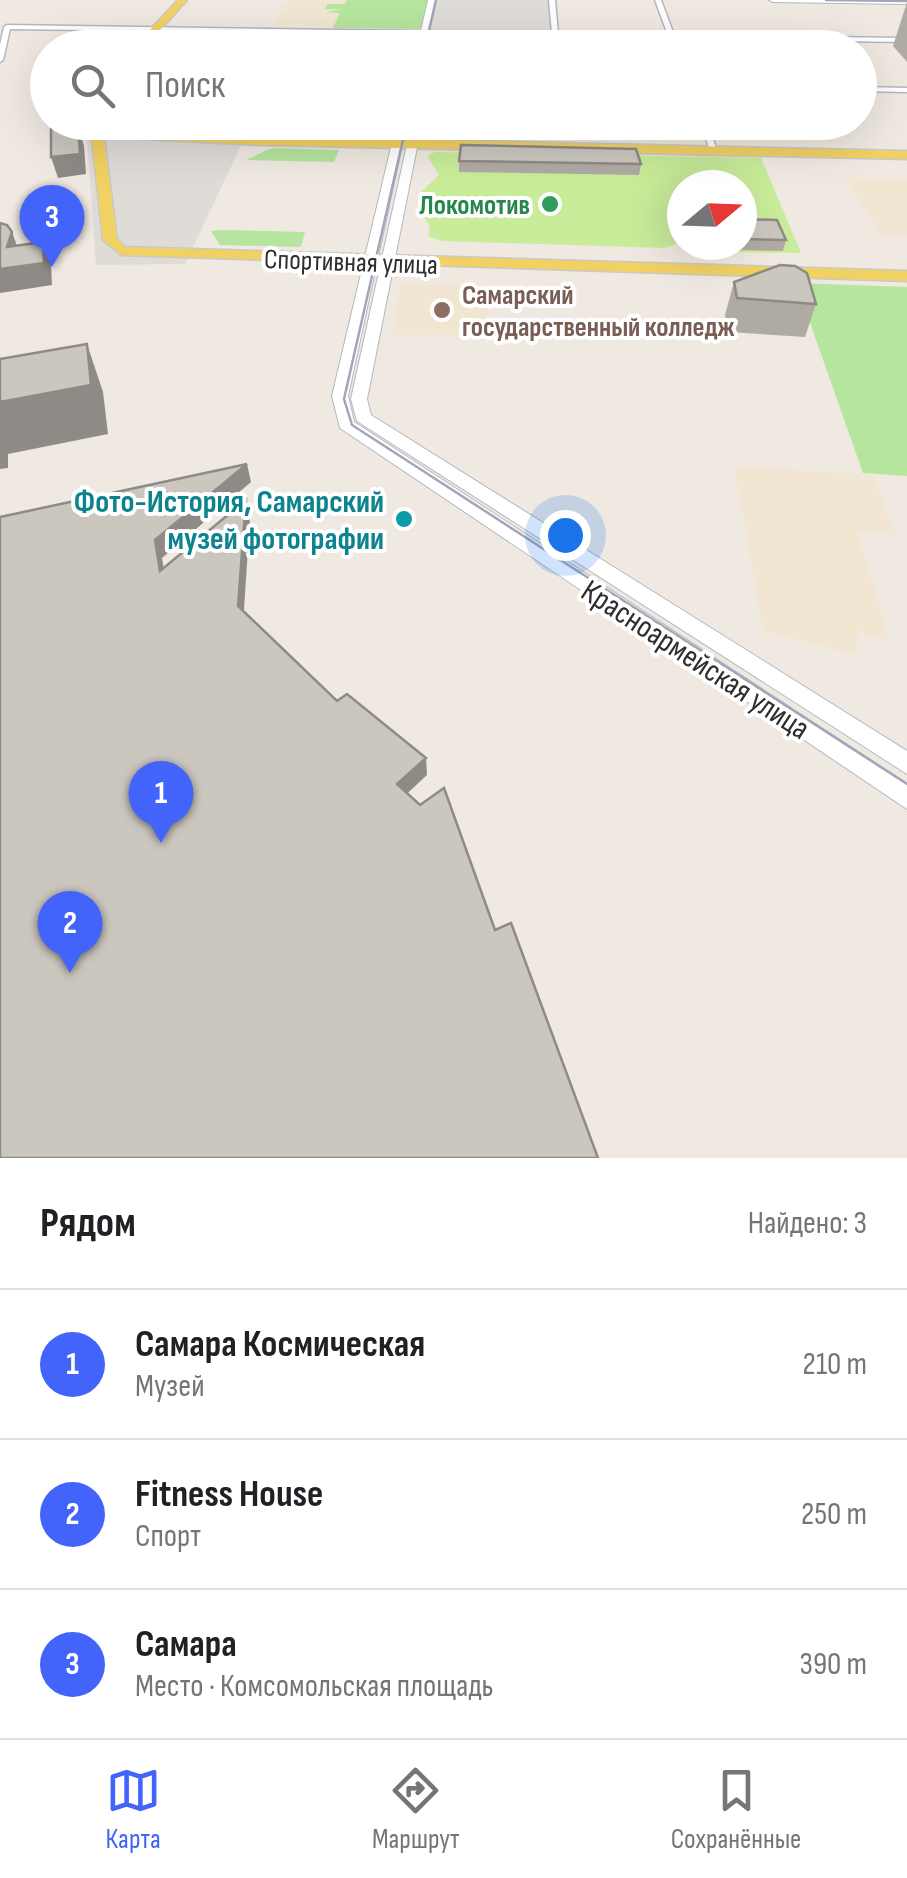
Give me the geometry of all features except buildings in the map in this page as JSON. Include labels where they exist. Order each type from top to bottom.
[{"type":"main road","points":[[156,28],[182,0]]},
{"type":"main road","points":[[425,30],[432,0]]},
{"type":"main road","points":[[436,30],[442,0]]},
{"type":"main road","points":[[773,0],[907,2]]},
{"type":"main road","points":[[884,1],[896,14]]},
{"type":"main road","points":[[98,140],[98,148]]},
{"type":"main road","points":[[98,148],[107,140]]},
{"type":"main road","points":[[245,140],[907,154]]},
{"type":"main road","name":"Красноармейская улица","points":[[404,140],[388,261],[359,399],[364,417],[907,764]]},
{"type":"main road","name":"Красноармейская улица","points":[[407,140],[370,261],[340,396],[346,424],[907,798]]},
{"type":"main road","name":"Спортивная улица","points":[[98,148],[111,242],[121,251],[907,276]]},
{"type":"street","points":[[552,0],[555,30]]},
{"type":"street","points":[[658,0],[670,30]]},
{"type":"street","points":[[0,60],[6,27],[335,30]]},
{"type":"street","points":[[877,39],[907,40]]},
{"type":"street","points":[[877,89],[907,90]]},
{"type":"street","points":[[710,140],[714,150]]},
{"type":"shaded area","points":[[290,0],[348,0],[335,26],[273,25]]},
{"type":"shaded area","points":[[434,0],[549,0],[554,30],[427,30]]},
{"type":"shaded area","points":[[87,140],[244,140],[185,264],[96,265]]},
{"type":"shaded area","points":[[846,178],[907,179],[907,235],[881,235]]},
{"type":"shaded area","name":"Самарский государственный колледж","points":[[401,284],[487,286],[487,335],[392,335]]},
{"type":"shaded area","points":[[734,466],[874,475],[894,533],[857,531],[888,634],[884,641],[858,630],[856,655],[763,631]]},
{"type":"green space","points":[[347,0],[428,0],[422,29],[333,28],[340,13],[326,12],[342,9],[325,9],[328,4],[345,4]]},
{"type":"green space","points":[[269,149],[339,150],[334,162],[246,160]]},
{"type":"green space","name":"Локомотив","points":[[435,152],[761,158],[801,253],[757,252],[757,170],[667,170],[664,248],[442,241],[428,236],[430,227],[417,205],[421,192],[439,175],[427,156]]},
{"type":"green space","points":[[211,231],[305,232],[301,247],[220,245]]},
{"type":"green space","points":[[796,283],[907,287],[907,476],[863,473]]},
{"type":"tram line","points":[[429,30],[436,0]]},
{"type":"tram line","points":[[826,0],[907,1]]},
{"type":"tram line","points":[[403,140],[344,399],[352,425],[907,784]]},
{"type":"place","name":"Локомотив","points":[[550,204]]},
{"type":"place","name":"Самара","points":[[52,267]]},
{"type":"place","name":"Самарский государственный колледж","points":[[442,310]]},
{"type":"place","name":"Фото-История, Самарский музей фотографии","points":[[404,519]]},
{"type":"place","name":"Самара Космическая","points":[[161,843]]},
{"type":"place","name":"Fitness House","points":[[70,973]]}]
